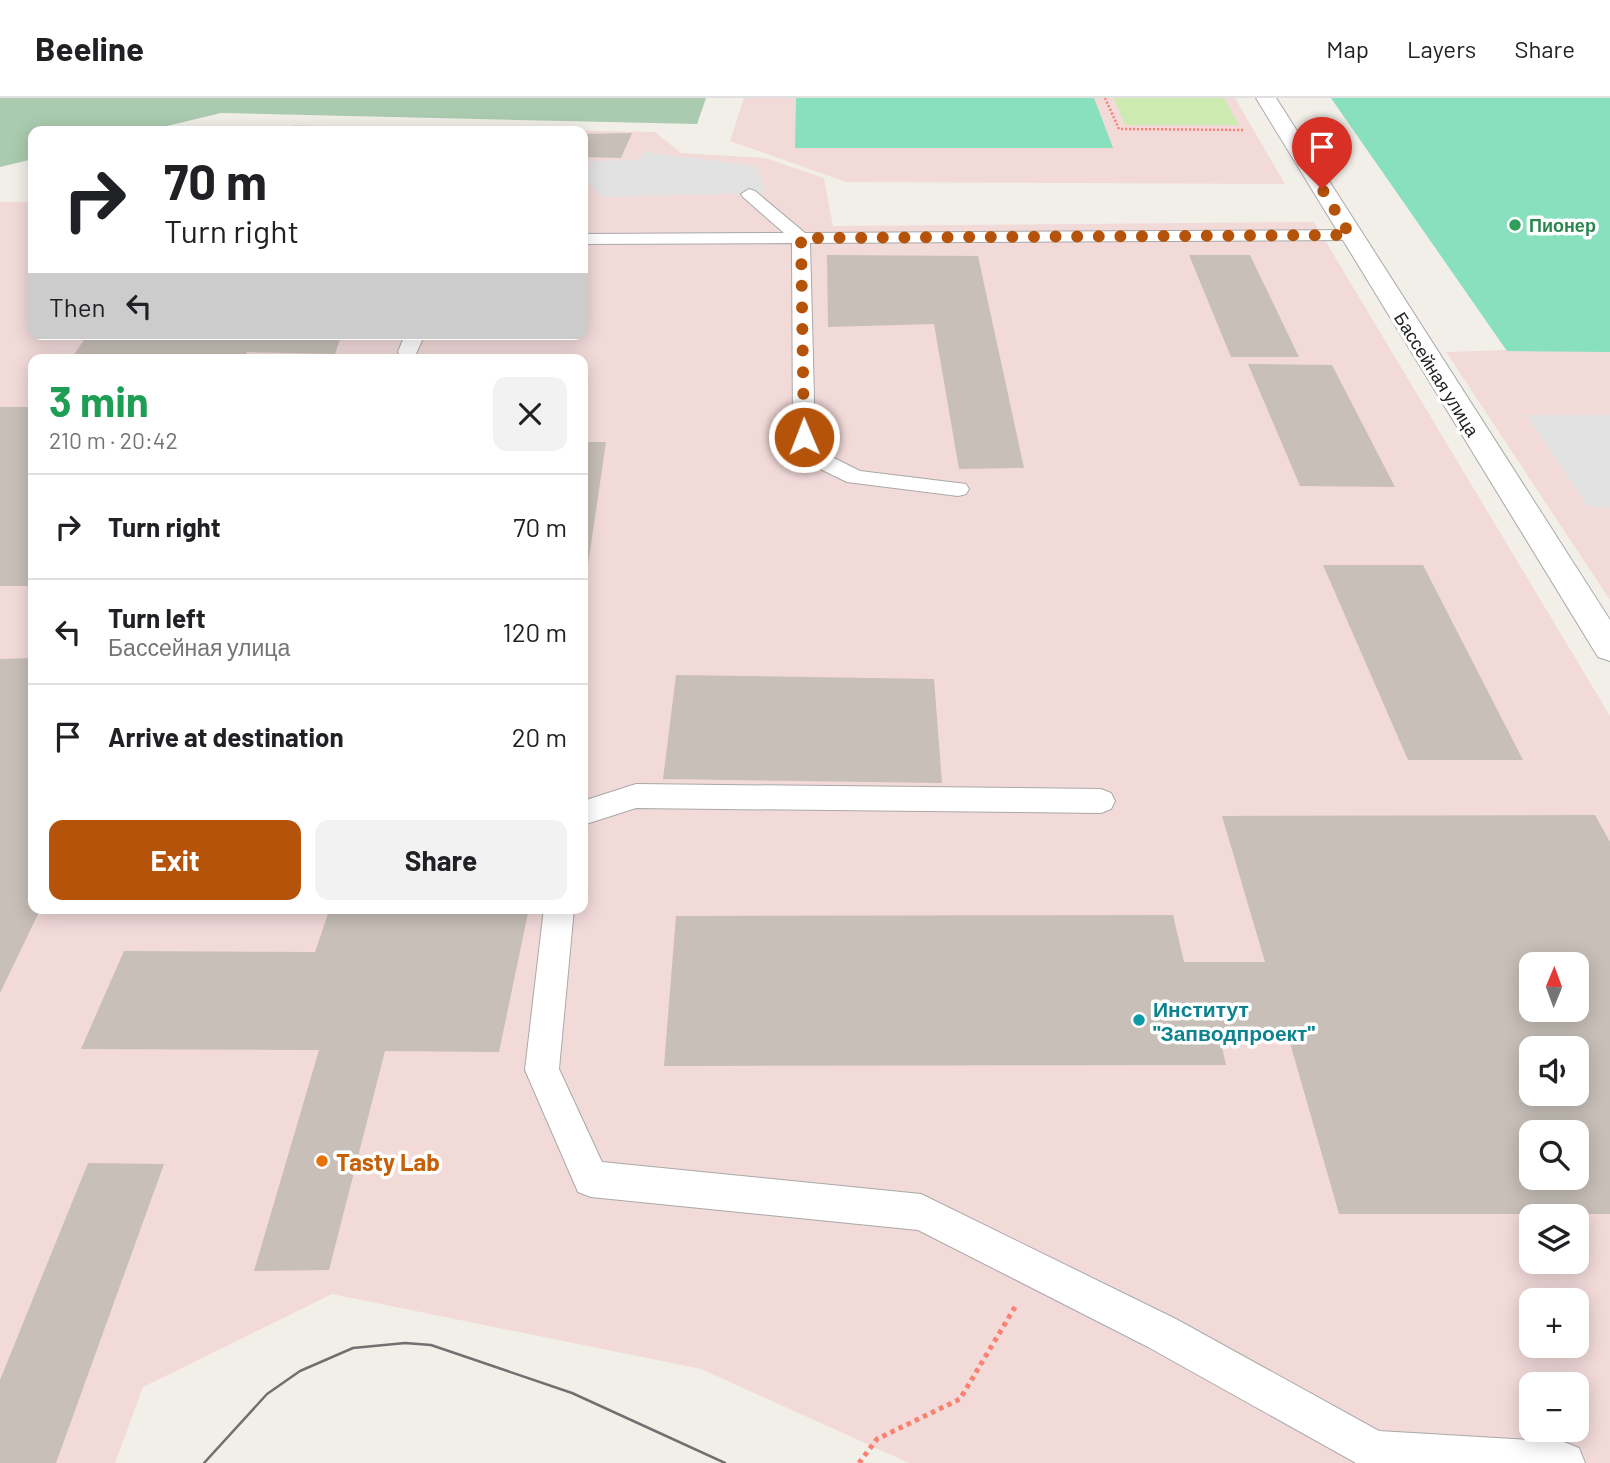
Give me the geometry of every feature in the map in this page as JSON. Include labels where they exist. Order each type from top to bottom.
[{"type":"street","name":"Бассейная улица","points":[[1266,98],[1610,648]]},
{"type":"lane","points":[[749,194],[801,238],[804,437],[822,461],[855,477],[958,489]]},
{"type":"lane","points":[[588,239],[1350,235]]},
{"type":"lane","points":[[588,811],[636,796],[1101,802]]},
{"type":"lane","points":[[558,914],[542,1070],[591,1179],[921,1212],[1162,1333],[1375,1451],[1564,1463]]},
{"type":"path","points":[[1105,98],[1119,129],[1254,130]]},
{"type":"path","points":[[859,1463],[877,1439],[960,1399],[1037,1270]]},
{"type":"shaded area","points":[[744,98],[1235,98],[1285,184],[846,182],[730,141]]},
{"type":"shaded area","name":"Пионер","points":[[1331,98],[1610,98],[1610,600],[1446,352],[1507,350]]},
{"type":"shaded area","points":[[588,131],[655,132],[681,153],[765,158],[824,178],[833,226],[1314,222],[1610,716],[1610,1463],[909,1463],[701,1369],[332,1294],[143,1387],[115,1463],[0,1463],[0,202],[28,202],[28,340],[588,340]]},
{"type":"shaded area","points":[[645,152],[757,166],[766,193],[604,197],[588,184],[589,161],[637,160]]},
{"type":"shaded area","points":[[1526,415],[1610,415],[1610,508],[1588,507]]},
{"type":"green space","points":[[0,98],[706,98],[697,124],[221,113],[167,126],[28,126],[28,160],[0,167]]},
{"type":"green space","points":[[796,98],[1094,98],[1113,148],[795,148]]},
{"type":"green space","points":[[1114,98],[1224,98],[1239,125],[1125,125]]},
{"type":"green space","name":"Пионер","points":[[1331,98],[1610,98],[1610,352],[1507,351]]},
{"type":"building","points":[[632,133],[621,158],[588,157],[588,134]]},
{"type":"building","points":[[827,255],[978,256],[1024,468],[959,469],[934,324],[828,327]]},
{"type":"building","points":[[1189,255],[1250,255],[1299,357],[1231,357]]},
{"type":"building","points":[[84,340],[340,340],[335,354],[74,354]]},
{"type":"building","points":[[1248,364],[1332,365],[1395,487],[1300,486]]},
{"type":"building","points":[[0,407],[28,407],[28,586],[0,586]]},
{"type":"building","points":[[588,442],[606,442],[588,565]]},
{"type":"building","points":[[1323,565],[1423,565],[1523,760],[1408,760]]},
{"type":"building","points":[[28,658],[28,914],[38,914],[0,993],[0,659]]},
{"type":"building","points":[[676,675],[934,679],[942,783],[663,779]]},
{"type":"building","name":"Институт \"Запводпроект\"","points":[[1595,815],[1610,842],[1610,1214],[1589,1214],[1589,1204],[1519,1204],[1519,1214],[1339,1214],[1286,1029],[1218,1029],[1226,1065],[664,1066],[676,916],[1173,915],[1184,962],[1265,962],[1222,816]]},
{"type":"building","points":[[328,914],[528,914],[499,1052],[385,1051],[329,1270],[254,1271],[319,1050],[81,1049],[124,951],[315,952]]},
{"type":"building","points":[[88,1163],[164,1164],[56,1463],[0,1463],[0,1380]]},
{"type":"tram line","points":[[204,1463],[267,1394],[300,1371],[353,1348],[405,1343],[431,1345],[572,1393],[725,1463]]},
{"type":"place","name":"Пионер","points":[[1515,225]]},
{"type":"place","name":"Институт \"Запводпроект\"","points":[[1139,1020]]},
{"type":"place","name":"Tasty Lab","points":[[322,1161]]},
{"type":"route","points":[[804,437],[801,238],[1350,235],[1322,189]]}]
